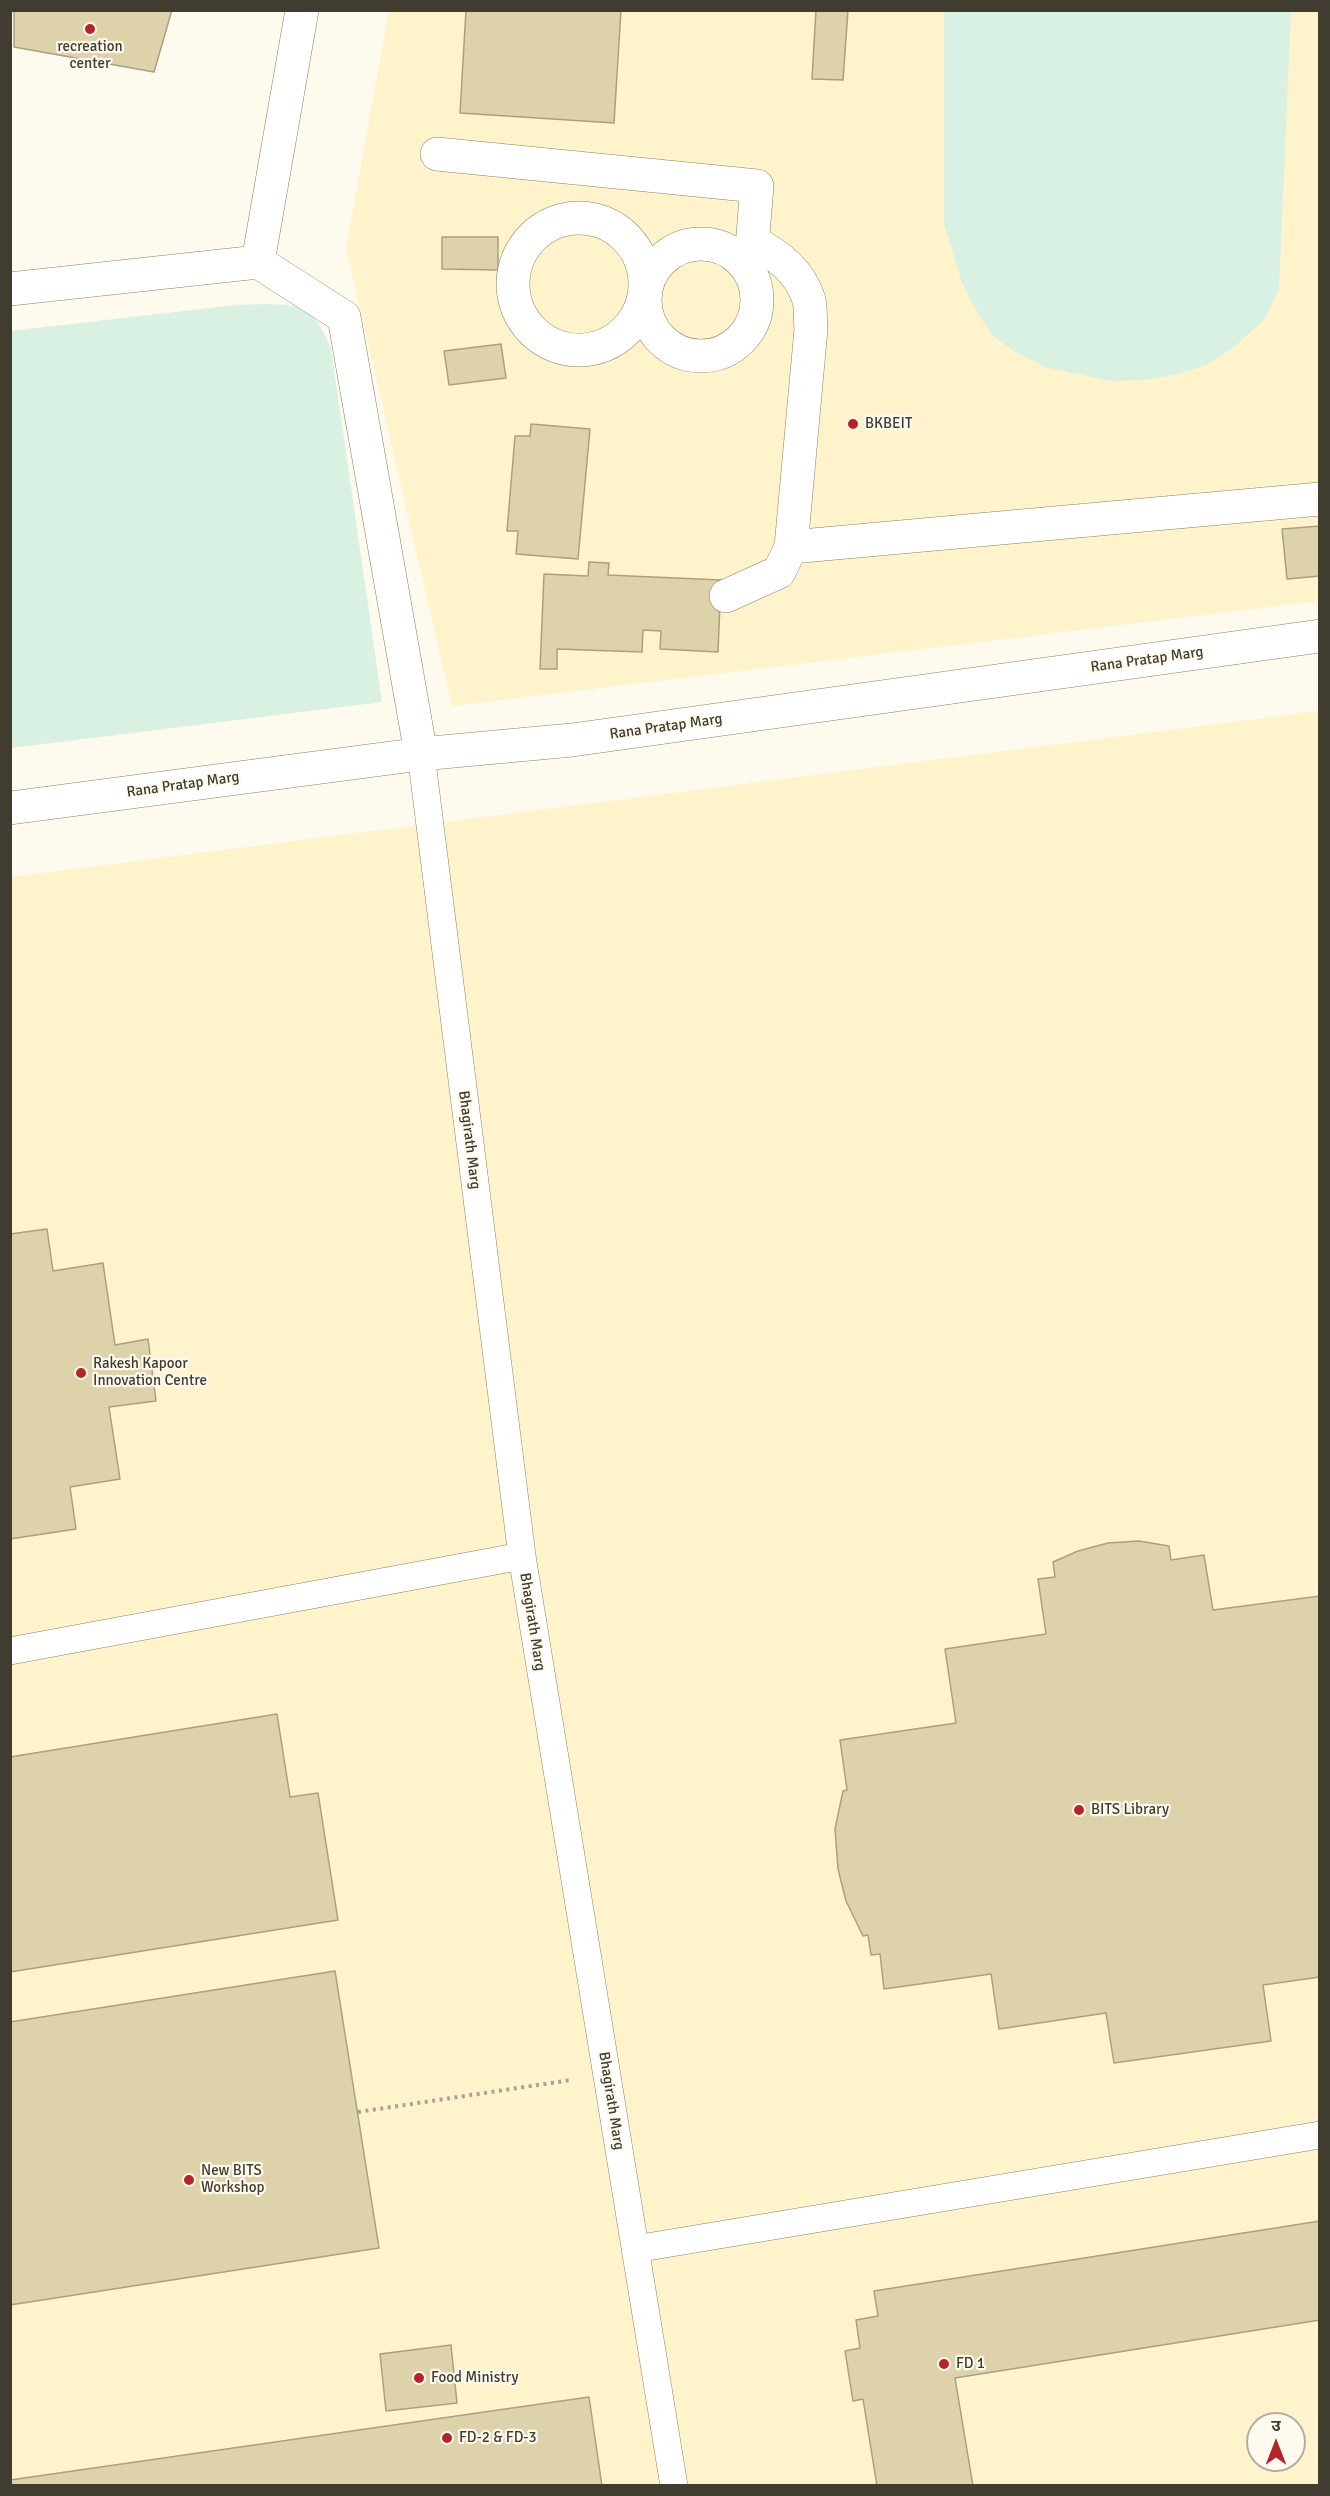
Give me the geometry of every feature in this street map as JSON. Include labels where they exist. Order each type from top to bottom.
[{"type":"street","points":[[258,262],[302,10]]},
{"type":"street","points":[[437,154],[758,186],[752,257],[758,292],[756,315],[746,334],[729,349],[708,356],[686,354],[666,345],[652,327],[645,306],[646,285],[641,259],[626,237],[604,223],[578,218],[553,223],[531,237],[516,259],[511,285],[516,310],[531,332],[553,346],[578,351],[604,346],[626,332],[641,310],[646,285],[656,265],[673,250],[694,243],[716,244],[736,255],[752,257],[777,255],[795,274],[809,301],[811,329],[791,547],[779,572],[726,596]]},
{"type":"street","points":[[10,289],[258,262],[344,317],[421,754]]},
{"type":"street","points":[[791,547],[1320,499]]},
{"type":"street","name":"Rana Pratap Marg","points":[[10,808],[421,754],[572,740],[1320,636]]},
{"type":"lane","name":"Bhagirath Marg","points":[[421,754],[522,1556],[674,2486]]},
{"type":"lane","points":[[10,1651],[522,1556]]},
{"type":"lane","points":[[635,2249],[1320,2135]]},
{"type":"path","points":[[358,2112],[607,2074]]},
{"type":"shaded area","name":"BKBEIT","points":[[389,11],[1319,11],[1319,601],[452,706],[346,248]]},
{"type":"shaded area","points":[[1319,711],[1319,2485],[11,2485],[10,877]]},
{"type":"green space","points":[[944,11],[1291,11],[1279,290],[1264,320],[1236,345],[1209,364],[1178,374],[1147,380],[1110,381],[1045,367],[1014,351],[993,336],[962,283],[944,224]]},
{"type":"green space","points":[[236,305],[280,305],[303,309],[316,321],[331,348],[382,702],[11,748],[10,331]]},
{"type":"building","name":"recreation center","points":[[14,10],[172,10],[154,72],[14,47]]},
{"type":"building","points":[[466,10],[621,10],[614,123],[460,113]]},
{"type":"building","points":[[816,10],[848,10],[843,80],[812,79]]},
{"type":"building","points":[[442,237],[498,237],[498,270],[442,269]]},
{"type":"building","points":[[501,344],[506,378],[449,385],[444,351]]},
{"type":"building","points":[[531,424],[590,429],[578,559],[516,554],[518,531],[507,531],[515,436],[530,436]]},
{"type":"building","points":[[1320,526],[1320,576],[1287,579],[1282,529]]},
{"type":"building","points":[[589,562],[609,563],[608,575],[721,580],[718,652],[660,649],[661,631],[643,630],[642,652],[557,649],[557,669],[540,669],[544,574],[588,576]]},
{"type":"building","name":"Rakesh Kapoor Innovation Centre","points":[[47,1229],[53,1271],[103,1263],[115,1345],[148,1339],[156,1401],[109,1407],[120,1479],[70,1487],[76,1529],[10,1539],[10,1234]]},
{"type":"building","name":"BITS Library","points":[[1139,1541],[1169,1546],[1171,1560],[1204,1555],[1213,1610],[1320,1596],[1320,1977],[1263,1985],[1271,2041],[1114,2063],[1106,2013],[999,2029],[991,1974],[884,1989],[880,1954],[871,1955],[868,1935],[863,1936],[846,1901],[838,1869],[835,1829],[843,1791],[847,1790],[840,1740],[956,1723],[945,1649],[1046,1634],[1038,1579],[1055,1577],[1053,1562],[1078,1551],[1108,1543]]},
{"type":"building","points":[[277,1714],[290,1797],[318,1793],[338,1920],[10,1972],[10,1757]]},
{"type":"building","name":"New BITS Workshop","points":[[335,1971],[379,2248],[10,2305],[10,2022]]},
{"type":"building","name":"FD 1","points":[[1320,2221],[1320,2320],[955,2378],[973,2486],[877,2486],[863,2399],[853,2401],[845,2351],[860,2348],[856,2320],[878,2316],[874,2291]]},
{"type":"building","name":"Food Ministry","points":[[451,2345],[457,2403],[386,2411],[380,2354]]},
{"type":"building","name":"FD-2 & FD-3","points":[[589,2397],[602,2486],[10,2486],[10,2480]]},
{"type":"place","name":"recreation center","points":[[90,29]]},
{"type":"place","name":"BKBEIT","points":[[853,424]]},
{"type":"place","name":"Rakesh Kapoor Innovation Centre","points":[[81,1373]]},
{"type":"place","name":"BITS Library","points":[[1079,1810]]},
{"type":"place","name":"New BITS Workshop","points":[[189,2180]]},
{"type":"place","name":"FD 1","points":[[944,2364]]},
{"type":"place","name":"Food Ministry","points":[[419,2378]]},
{"type":"place","name":"FD-2 & FD-3","points":[[447,2438]]}]
